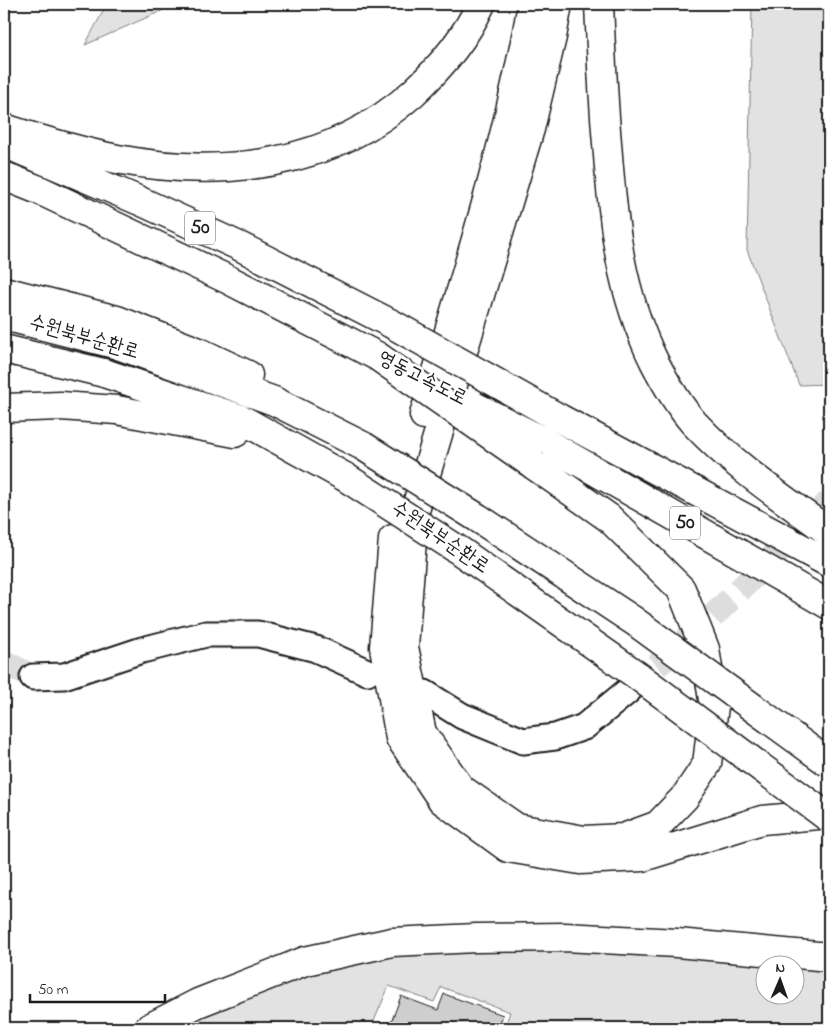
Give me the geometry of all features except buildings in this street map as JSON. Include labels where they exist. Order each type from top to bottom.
[{"type":"highway","points":[[4,128],[66,147],[118,159],[155,164],[197,168],[230,167],[256,165],[286,159],[317,150],[344,139],[376,122],[400,105],[425,82],[448,56],[464,36],[481,4]]},
{"type":"highway","points":[[532,4],[508,119],[396,509],[384,646],[400,738],[442,800],[508,848],[580,860],[643,857],[762,820],[829,814]]},
{"type":"highway","points":[[538,453],[609,518],[681,589],[705,649],[714,706],[707,764],[685,796],[658,825],[623,838],[584,840],[518,828],[462,789],[422,733],[404,647],[414,514],[530,129],[558,4]]},
{"type":"highway","points":[[598,4],[611,208],[619,260],[629,298],[646,344],[668,388],[694,423],[755,479],[829,532]]},
{"type":"highway","name":"영동고속도로","points":[[4,142],[239,246],[392,324],[557,417],[829,562]]},
{"type":"highway","name":"영동고속도로","points":[[4,176],[40,190],[227,279],[377,356],[538,453],[829,605]]},
{"type":"highway","points":[[4,291],[117,320],[199,352],[268,384],[355,441]]},
{"type":"highway","name":"수원북부순환로","points":[[4,316],[118,345],[274,401],[355,441],[478,518],[634,621],[829,763]]},
{"type":"highway","name":"수원북부순환로","points":[[4,349],[104,374],[241,419],[296,448],[345,476],[460,551],[606,653],[829,818]]},
{"type":"highway","points":[[4,408],[61,406],[117,410],[226,431],[296,448]]},
{"type":"highway","points":[[148,1028],[198,1002],[305,960],[392,942],[476,938],[565,937],[677,943],[829,957]]},
{"type":"street","points":[[33,677],[64,676],[142,650],[206,634],[258,634],[316,649],[367,672]]},
{"type":"street","points":[[425,693],[462,716],[523,741],[556,737],[584,727],[629,690]]},
{"type":"shaded area","points":[[107,4],[177,4],[85,45]]},
{"type":"shaded area","points":[[752,4],[829,4],[829,384],[799,385],[747,250]]},
{"type":"shaded area","points":[[392,942],[756,954],[756,1004],[806,1004],[806,956],[829,957],[829,1028],[512,1028],[505,1026],[510,1012],[441,987],[434,1002],[389,986],[371,1028],[149,1028]]},
{"type":"tunnel","points":[[629,690],[707,622],[829,502]]},
{"type":"tunnel","points":[[4,662],[33,677]]}]
